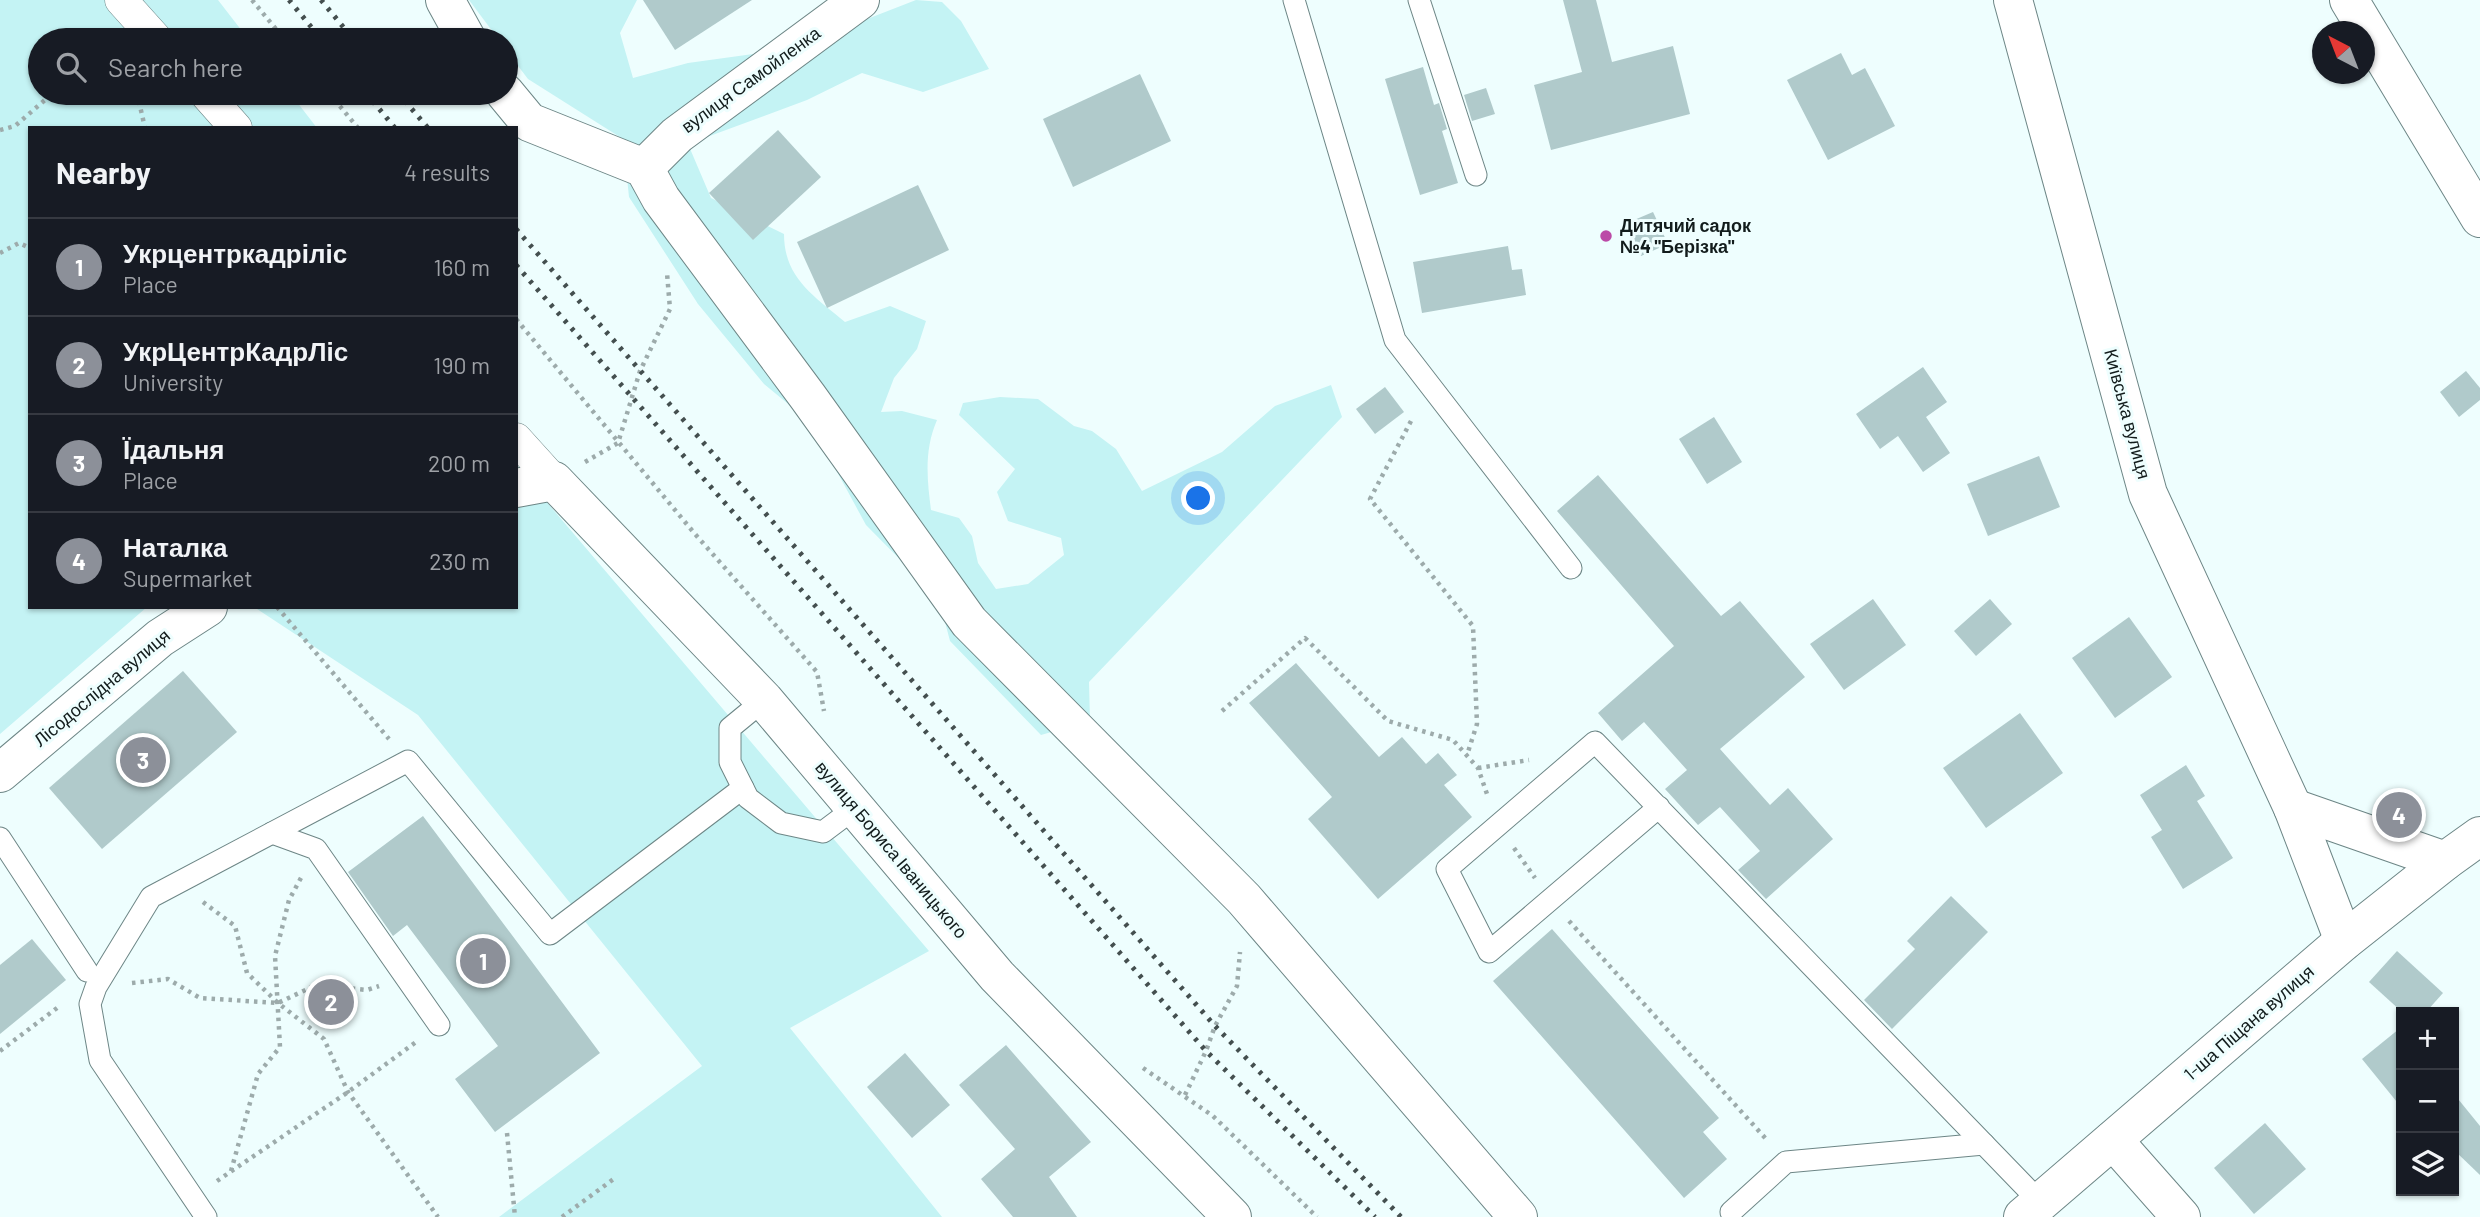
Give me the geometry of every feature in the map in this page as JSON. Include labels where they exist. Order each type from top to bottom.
[{"type":"street","points":[[121,0],[146,28]]},
{"type":"street","points":[[445,0],[460,28]]},
{"type":"street","name":"вулиця Самойленка","points":[[643,167],[677,135],[860,0]]},
{"type":"street","name":"Київська вулиця","points":[[2013,0],[2148,494],[2293,808],[2344,941]]},
{"type":"street","points":[[2349,0],[2480,218]]},
{"type":"street","points":[[216,105],[234,126]]},
{"type":"street","points":[[515,105],[529,122],[643,167],[661,199],[969,621],[1244,899],[1518,1217]]},
{"type":"street","points":[[518,441],[554,481]]},
{"type":"street","points":[[518,488],[554,481]]},
{"type":"street","name":"вулиця Бориса Іваницького","points":[[554,481],[764,699],[997,976],[1232,1217]]},
{"type":"street","name":"Лісодослідна вулиця","points":[[0,773],[160,638],[205,609]]},
{"type":"street","points":[[2293,808],[2445,861]]},
{"type":"street","name":"1-ша Піщана вулиця","points":[[2031,1209],[2344,941],[2480,836]]},
{"type":"street","points":[[2113,1140],[2181,1217]]},
{"type":"lane","points":[[1294,0],[1395,340],[1571,568]]},
{"type":"lane","points":[[1419,0],[1476,175]]},
{"type":"lane","points":[[764,699],[730,728],[730,762],[748,798],[781,823],[823,832],[855,808]]},
{"type":"lane","points":[[1659,807],[1489,952],[1447,869],[1595,742],[1659,807],[1984,1144],[2031,1209]]},
{"type":"lane","points":[[206,1217],[100,1060],[90,1004],[91,981],[151,897],[408,761],[550,934],[743,788]]},
{"type":"lane","points":[[272,833],[316,849],[439,1025]]},
{"type":"lane","points":[[0,838],[91,981]]},
{"type":"lane","points":[[1731,1212],[1786,1162],[1984,1144]]},
{"type":"path","points":[[252,0],[275,28]]},
{"type":"path","points":[[0,130],[15,126],[39,105]]},
{"type":"path","points":[[140,105],[145,126]]},
{"type":"path","points":[[339,105],[356,126]]},
{"type":"path","points":[[0,253],[19,243],[28,247]]},
{"type":"path","points":[[554,481],[618,443],[640,371],[670,309],[667,268]]},
{"type":"path","points":[[518,321],[695,534],[817,672],[825,722]]},
{"type":"path","points":[[1411,421],[1370,499],[1473,626],[1477,724],[1467,756]]},
{"type":"path","points":[[279,609],[408,761]]},
{"type":"path","points":[[1222,711],[1305,638],[1388,720],[1453,740],[1478,768],[1498,824],[1550,900],[1786,1162]]},
{"type":"path","points":[[231,1171],[258,1074],[280,1047],[275,956],[289,900],[316,849]]},
{"type":"path","points":[[177,883],[235,926],[247,973],[278,1003],[324,1039],[348,1092],[438,1217]]},
{"type":"path","points":[[1185,1095],[1215,1026],[1237,986],[1244,899]]},
{"type":"path","points":[[0,1051],[91,981],[125,984],[168,979],[200,998],[278,1003],[316,985],[367,990],[407,978]]},
{"type":"path","points":[[193,1197],[348,1092],[439,1025]]},
{"type":"path","points":[[508,1133],[515,1217]]},
{"type":"path","points":[[562,1217],[615,1178]]},
{"type":"shaded area","points":[[0,0],[218,0],[240,28],[28,28],[28,105],[299,105],[315,126],[28,126],[28,609],[145,609],[0,734]]},
{"type":"shaded area","points":[[469,0],[637,0],[620,33],[633,78],[688,63],[790,49],[916,0],[942,2],[961,21],[989,69],[923,92],[862,73],[807,100],[688,144],[711,198],[784,234],[785,249],[795,274],[812,294],[845,322],[890,306],[926,321],[917,349],[894,378],[881,412],[902,411],[937,420],[928,453],[931,510],[959,518],[972,536],[978,563],[996,589],[1028,584],[1064,555],[1061,538],[1008,521],[997,492],[1015,469],[959,415],[963,403],[1000,397],[1038,399],[1074,426],[1092,431],[1116,449],[1142,491],[1222,452],[1275,406],[1331,385],[1342,417],[1089,682],[1090,721],[1041,735],[950,641],[939,599],[866,525],[810,422],[764,384],[698,304],[629,197],[623,139],[528,79],[518,66],[518,28],[490,28]]},
{"type":"shaded area","points":[[518,468],[929,951],[790,1028],[942,1217],[499,1217],[702,1066],[418,715],[257,609],[518,609]]},
{"type":"building","points":[[643,0],[752,0],[675,50]]},
{"type":"building","points":[[1563,0],[1596,0],[1612,62],[1673,46],[1690,114],[1551,150],[1534,85],[1582,72]]},
{"type":"building","points":[[1841,53],[1852,75],[1865,68],[1895,126],[1828,160],[1787,80]]},
{"type":"building","points":[[1423,67],[1434,105],[1439,103],[1447,129],[1442,131],[1458,183],[1420,195],[1385,79]]},
{"type":"building","points":[[1140,74],[1171,141],[1073,187],[1043,119]]},
{"type":"building","points":[[1486,88],[1495,114],[1472,121],[1464,95]]},
{"type":"building","points":[[778,130],[821,177],[753,240],[709,193]]},
{"type":"building","points":[[918,185],[949,250],[827,308],[797,242]]},
{"type":"building","points":[[1653,212],[1668,244],[1641,256],[1627,223]]},
{"type":"building","points":[[1508,246],[1512,270],[1522,269],[1526,295],[1422,313],[1413,262]]},
{"type":"building","points":[[1923,367],[1947,402],[1926,417],[1950,453],[1923,472],[1898,436],[1880,449],[1856,414]]},
{"type":"building","points":[[2466,371],[2480,388],[2480,400],[2459,417],[2440,392]]},
{"type":"building","points":[[1385,387],[1404,412],[1375,434],[1356,409]]},
{"type":"building","points":[[1714,417],[1742,462],[1707,484],[1679,439]]},
{"type":"building","points":[[2039,456],[2060,507],[1988,536],[1967,484]]},
{"type":"building","points":[[1598,475],[1721,616],[1740,601],[1805,677],[1720,749],[1770,805],[1788,788],[1833,839],[1766,899],[1738,870],[1760,851],[1720,807],[1698,825],[1665,789],[1687,770],[1644,722],[1622,741],[1598,713],[1674,646],[1557,511]]},
{"type":"building","points":[[1873,599],[1906,645],[1844,690],[1810,644]]},
{"type":"building","points":[[1990,599],[2012,624],[1976,656],[1954,631]]},
{"type":"building","points":[[2129,617],[2172,677],[2115,718],[2072,658]]},
{"type":"building","points":[[1296,663],[1379,757],[1402,737],[1426,764],[1438,753],[1457,775],[1444,785],[1472,817],[1378,899],[1308,819],[1332,797],[1249,703]]},
{"type":"building","points":[[183,671],[237,732],[102,849],[49,788]]},
{"type":"building","points":[[2020,713],[2063,773],[1986,828],[1943,768]]},
{"type":"building","points":[[2186,765],[2205,796],[2197,801],[2233,858],[2183,889],[2151,837],[2162,830],[2140,795]]},
{"type":"building","points":[[423,816],[600,1053],[495,1132],[455,1079],[498,1046],[407,925],[393,936],[348,872]]},
{"type":"building","points":[[1951,896],[1988,932],[1892,1029],[1864,1000],[1915,949],[1907,941]]},
{"type":"building","points":[[1552,929],[1719,1118],[1703,1132],[1727,1159],[1684,1198],[1493,981]]},
{"type":"building","points":[[32,939],[66,980],[0,1034],[0,965]]},
{"type":"building","points":[[2397,951],[2443,993],[2430,1007],[2396,1007],[2369,982]]},
{"type":"building","points":[[2396,1031],[2396,1101],[2362,1059]]},
{"type":"building","points":[[1006,1045],[1091,1142],[1049,1177],[1077,1217],[1013,1217],[981,1179],[1015,1149],[959,1085]]},
{"type":"building","points":[[905,1053],[950,1105],[912,1138],[867,1087]]},
{"type":"building","points":[[2459,1100],[2480,1126],[2480,1175],[2459,1155]]},
{"type":"building","points":[[2265,1123],[2306,1169],[2254,1214],[2214,1168]]},
{"type":"railway","points":[[289,0],[312,28]]},
{"type":"railway","points":[[321,0],[344,28]]},
{"type":"railway","points":[[376,105],[393,126]]},
{"type":"railway","points":[[408,105],[426,126]]},
{"type":"railway","points":[[518,231],[1215,1026],[1401,1217]]},
{"type":"railway","points":[[518,267],[1206,1051],[1375,1217]]},
{"type":"place","name":"Дитячий садок №4 \"Берізка\"","points":[[1606,236]]},
{"type":"place","name":"Їдальня","points":[[143,760]]},
{"type":"place","name":"Наталка","points":[[2399,815]]},
{"type":"place","name":"Укрцентркадріліс","points":[[483,961]]},
{"type":"place","name":"УкрЦентрКадрЛіс","points":[[331,1002]]}]
